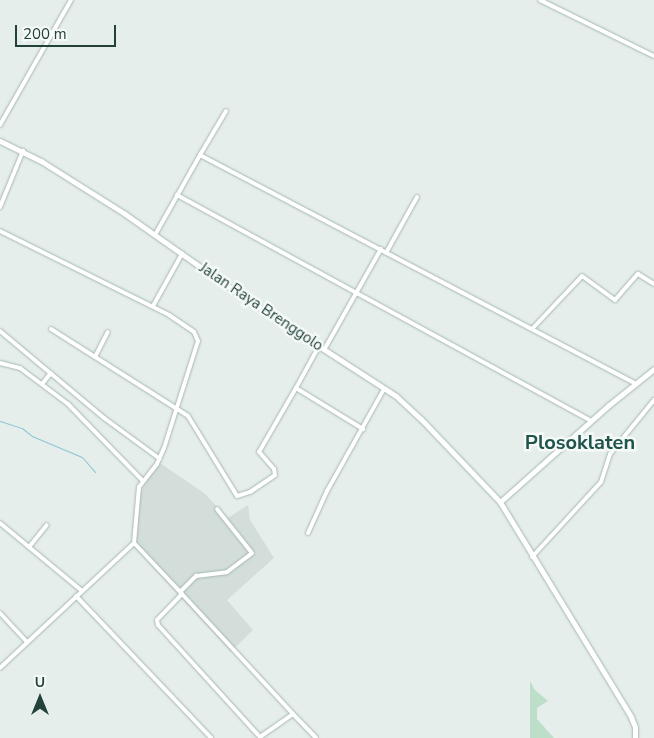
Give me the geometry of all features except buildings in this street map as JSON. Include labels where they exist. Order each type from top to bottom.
[{"type":"main road","name":"Jalan Raya Brenggolo","points":[[0,141],[22,151],[76,182],[384,389],[407,406],[440,436],[500,502],[630,717],[635,727],[635,738]]},
{"type":"main road","points":[[500,502],[591,421],[654,369]]},
{"type":"street","points":[[0,124],[71,0]]},
{"type":"street","points":[[540,0],[654,56]]},
{"type":"street","points":[[155,235],[226,111]]},
{"type":"street","points":[[0,207],[22,151]]},
{"type":"street","points":[[200,155],[636,383]]},
{"type":"street","points":[[177,195],[591,421]]},
{"type":"street","points":[[386,252],[417,197]]},
{"type":"street","points":[[0,231],[153,306],[194,332],[198,338],[194,360],[160,459],[143,481],[137,498],[134,543],[81,590],[0,668]]},
{"type":"street","points":[[51,329],[188,416],[233,491],[240,496],[260,487],[275,475],[274,469],[259,452],[296,388],[357,293],[381,249]]},
{"type":"street","points":[[153,306],[182,254]]},
{"type":"street","points":[[533,328],[582,276],[615,300],[638,274],[654,284]]},
{"type":"street","points":[[0,331],[104,418],[160,459]]},
{"type":"street","points":[[95,357],[108,332]]},
{"type":"street","points":[[0,363],[17,366],[76,411],[143,481]]},
{"type":"street","points":[[42,384],[51,373]]},
{"type":"street","points":[[296,388],[363,429]]},
{"type":"street","points":[[308,533],[327,491],[384,389]]},
{"type":"street","points":[[532,557],[601,482],[610,454],[654,400]]},
{"type":"street","points":[[217,509],[252,553],[227,572],[196,576],[158,620],[158,625],[260,737],[293,714]]},
{"type":"street","points":[[0,523],[81,590]]},
{"type":"street","points":[[29,546],[47,525]]},
{"type":"street","points":[[134,543],[316,738]]},
{"type":"street","points":[[76,596],[211,738]]},
{"type":"street","points":[[0,613],[27,642]]},
{"type":"shaded area","points":[[160,463],[204,493],[228,518],[248,505],[250,520],[274,558],[227,600],[253,630],[231,652],[134,547],[140,497],[145,482]]},
{"type":"green space","points":[[530,681],[535,690],[548,701],[537,708],[537,719],[554,738],[530,738]]},
{"type":"waterway","points":[[0,421],[22,428],[32,436],[82,457],[95,472]]},
{"type":"district","name":"Plosoklaten","points":[[580,442]]}]
